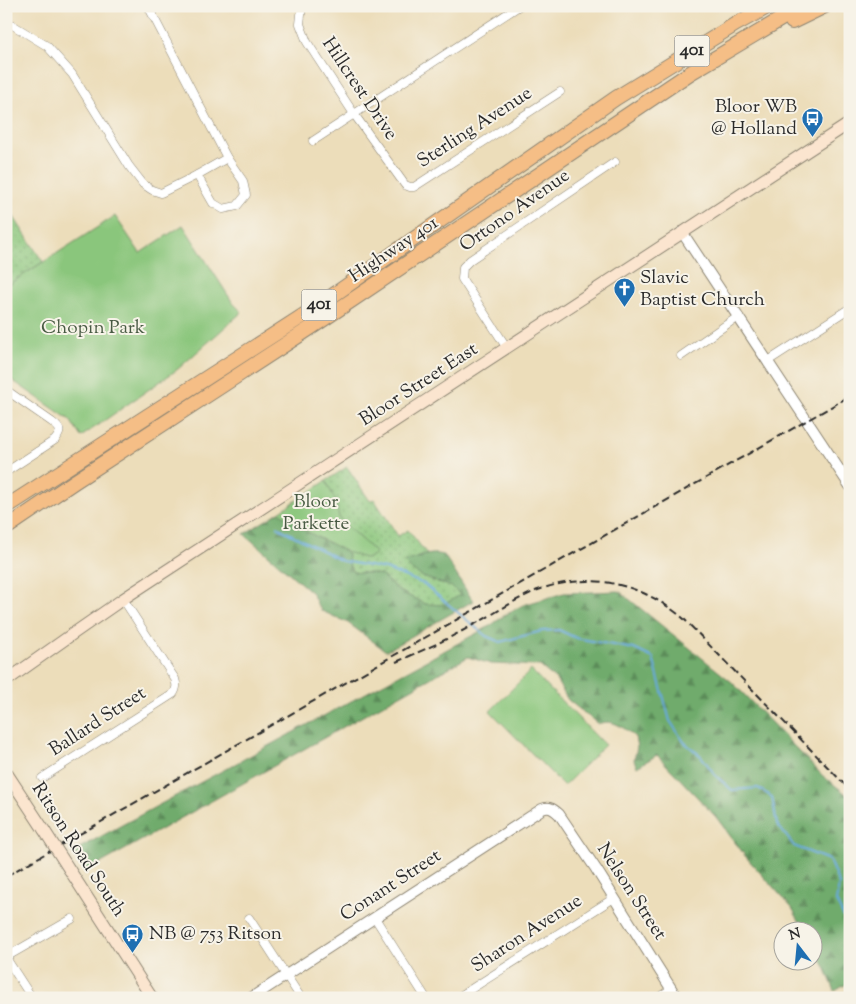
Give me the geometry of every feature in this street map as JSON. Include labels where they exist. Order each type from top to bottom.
[{"type":"highway","name":"Highway 401","points":[[6,507],[312,310],[616,98],[736,24],[769,6]]},
{"type":"highway","name":"Highway 401","points":[[6,528],[315,325],[690,73],[803,6]]},
{"type":"highway","points":[[690,73],[825,6]]},
{"type":"main road","name":"Bloor Street East","points":[[7,680],[122,600],[850,123]]},
{"type":"main road","name":"Ritson Road South","points":[[6,772],[152,998]]},
{"type":"street","points":[[148,6],[227,158],[243,181],[246,195],[237,206],[222,209],[213,203],[197,175]]},
{"type":"street","name":"Hillcrest Drive","points":[[302,6],[300,24],[307,42],[354,114],[405,185]]},
{"type":"street","points":[[313,141],[519,6]]},
{"type":"street","points":[[6,21],[47,46],[72,74],[129,166],[144,184],[152,190],[162,193],[227,158]]},
{"type":"street","name":"Sterling Avenue","points":[[405,185],[414,187],[560,92]]},
{"type":"street","name":"Ortono Avenue","points":[[507,348],[462,279],[463,267],[470,260],[615,162]]},
{"type":"street","points":[[682,232],[850,486]]},
{"type":"street","points":[[768,361],[850,308]]},
{"type":"street","points":[[681,356],[739,316]]},
{"type":"street","points":[[6,390],[59,427],[60,435],[6,472]]},
{"type":"street","name":"Ballard Street","points":[[42,778],[173,694],[176,687],[175,679],[122,600]]},
{"type":"street","name":"Nelson Street","points":[[552,808],[559,814],[674,993]]},
{"type":"street","name":"Conant Street","points":[[251,998],[542,809],[552,808]]},
{"type":"street","name":"Sharon Avenue","points":[[457,998],[614,898]]},
{"type":"street","points":[[248,918],[301,998]]},
{"type":"street","points":[[375,918],[426,998]]},
{"type":"street","points":[[32,998],[6,957],[72,919]]},
{"type":"street","points":[[658,998],[674,993]]},
{"type":"green space","points":[[6,205],[43,262],[6,286]]},
{"type":"green space","name":"Chopin Park","points":[[115,216],[140,253],[183,225],[233,303],[242,312],[178,369],[81,437],[70,420],[6,376],[6,286]]},
{"type":"green space","points":[[347,467],[370,501],[374,499],[398,536],[408,530],[427,554],[405,562],[423,577],[452,587],[461,595],[443,605],[425,604],[399,591],[381,575],[353,572],[347,552],[367,559],[376,553],[342,522],[326,481]]},
{"type":"green space","name":"Bloor Parkette","points":[[326,481],[342,522],[376,553],[367,559],[347,552],[308,532],[279,512]]},
{"type":"green space","points":[[279,512],[308,532],[347,552],[353,572],[381,575],[399,591],[425,604],[443,605],[460,595],[452,587],[423,577],[404,562],[429,554],[444,555],[473,601],[386,651],[348,623],[322,611],[312,593],[244,534]]},
{"type":"green space","points":[[619,591],[733,683],[823,776],[850,797],[850,982],[835,991],[824,965],[824,922],[800,922],[792,908],[746,857],[716,817],[657,755],[637,767],[634,760],[637,747],[635,737],[613,723],[603,722],[598,724],[568,700],[556,680],[540,666],[491,664],[468,657],[87,871],[72,852],[490,626],[523,605],[564,593]]},
{"type":"green space","points":[[531,670],[605,745],[564,786],[490,711]]},
{"type":"waterway","points":[[277,527],[342,561],[386,569],[424,584],[486,636],[500,642],[542,631],[559,630],[576,638],[634,649],[653,658],[670,721],[684,742],[701,756],[716,776],[732,790],[758,788],[772,797],[777,824],[794,846],[829,860],[839,884],[836,901],[843,916],[850,919]]},
{"type":"railway","points":[[6,876],[850,396]]},
{"type":"railway","points":[[396,662],[453,636],[521,598],[557,584],[596,581],[633,589],[651,597],[684,619],[850,790]]},
{"type":"place","name":"Bloor WB @ Holland","points":[[813,137]]},
{"type":"place","name":"Slavic Baptist Church","points":[[624,308]]},
{"type":"place","name":"NB @ 753 Ritson","points":[[133,953]]}]
